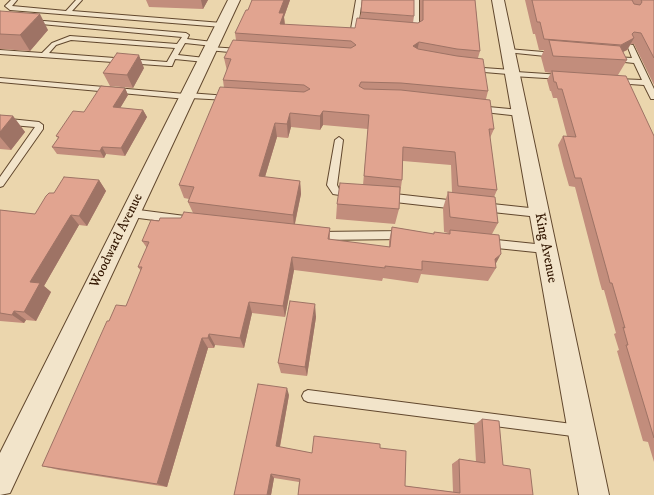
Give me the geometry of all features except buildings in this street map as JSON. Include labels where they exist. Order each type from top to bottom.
[{"type":"street","name":"Woodward Avenue","points":[[0,482],[234,0]]},
{"type":"street","name":"King Avenue","points":[[498,0],[580,431],[594,495]]},
{"type":"lane","points":[[14,0],[8,6],[10,8],[222,25]]},
{"type":"lane","points":[[68,12],[79,0]]},
{"type":"lane","points":[[359,0],[354,29],[369,30]]},
{"type":"lane","points":[[408,33],[416,34],[416,0]]},
{"type":"lane","points":[[0,52],[169,64],[186,35],[65,26],[22,21]]},
{"type":"lane","points":[[65,26],[70,38]]},
{"type":"lane","points":[[44,55],[54,44],[70,38],[181,44],[210,51]]},
{"type":"lane","points":[[630,45],[654,97]]},
{"type":"lane","points":[[173,57],[210,51],[246,52]]},
{"type":"lane","points":[[508,52],[561,55]]},
{"type":"lane","points":[[607,58],[637,61]]},
{"type":"lane","points":[[460,68],[568,78]]},
{"type":"lane","points":[[0,80],[188,96],[235,98]]},
{"type":"lane","points":[[608,80],[647,83]]},
{"type":"lane","points":[[467,108],[520,113]]},
{"type":"lane","points":[[0,121],[39,125],[39,129],[0,184]]},
{"type":"lane","points":[[339,140],[332,184],[336,192],[360,194]]},
{"type":"lane","points":[[375,196],[539,213]]},
{"type":"lane","points":[[131,213],[194,221]]},
{"type":"lane","points":[[311,235],[416,236]]},
{"type":"lane","points":[[476,241],[546,249]]},
{"type":"lane","points":[[308,396],[580,431]]}]
